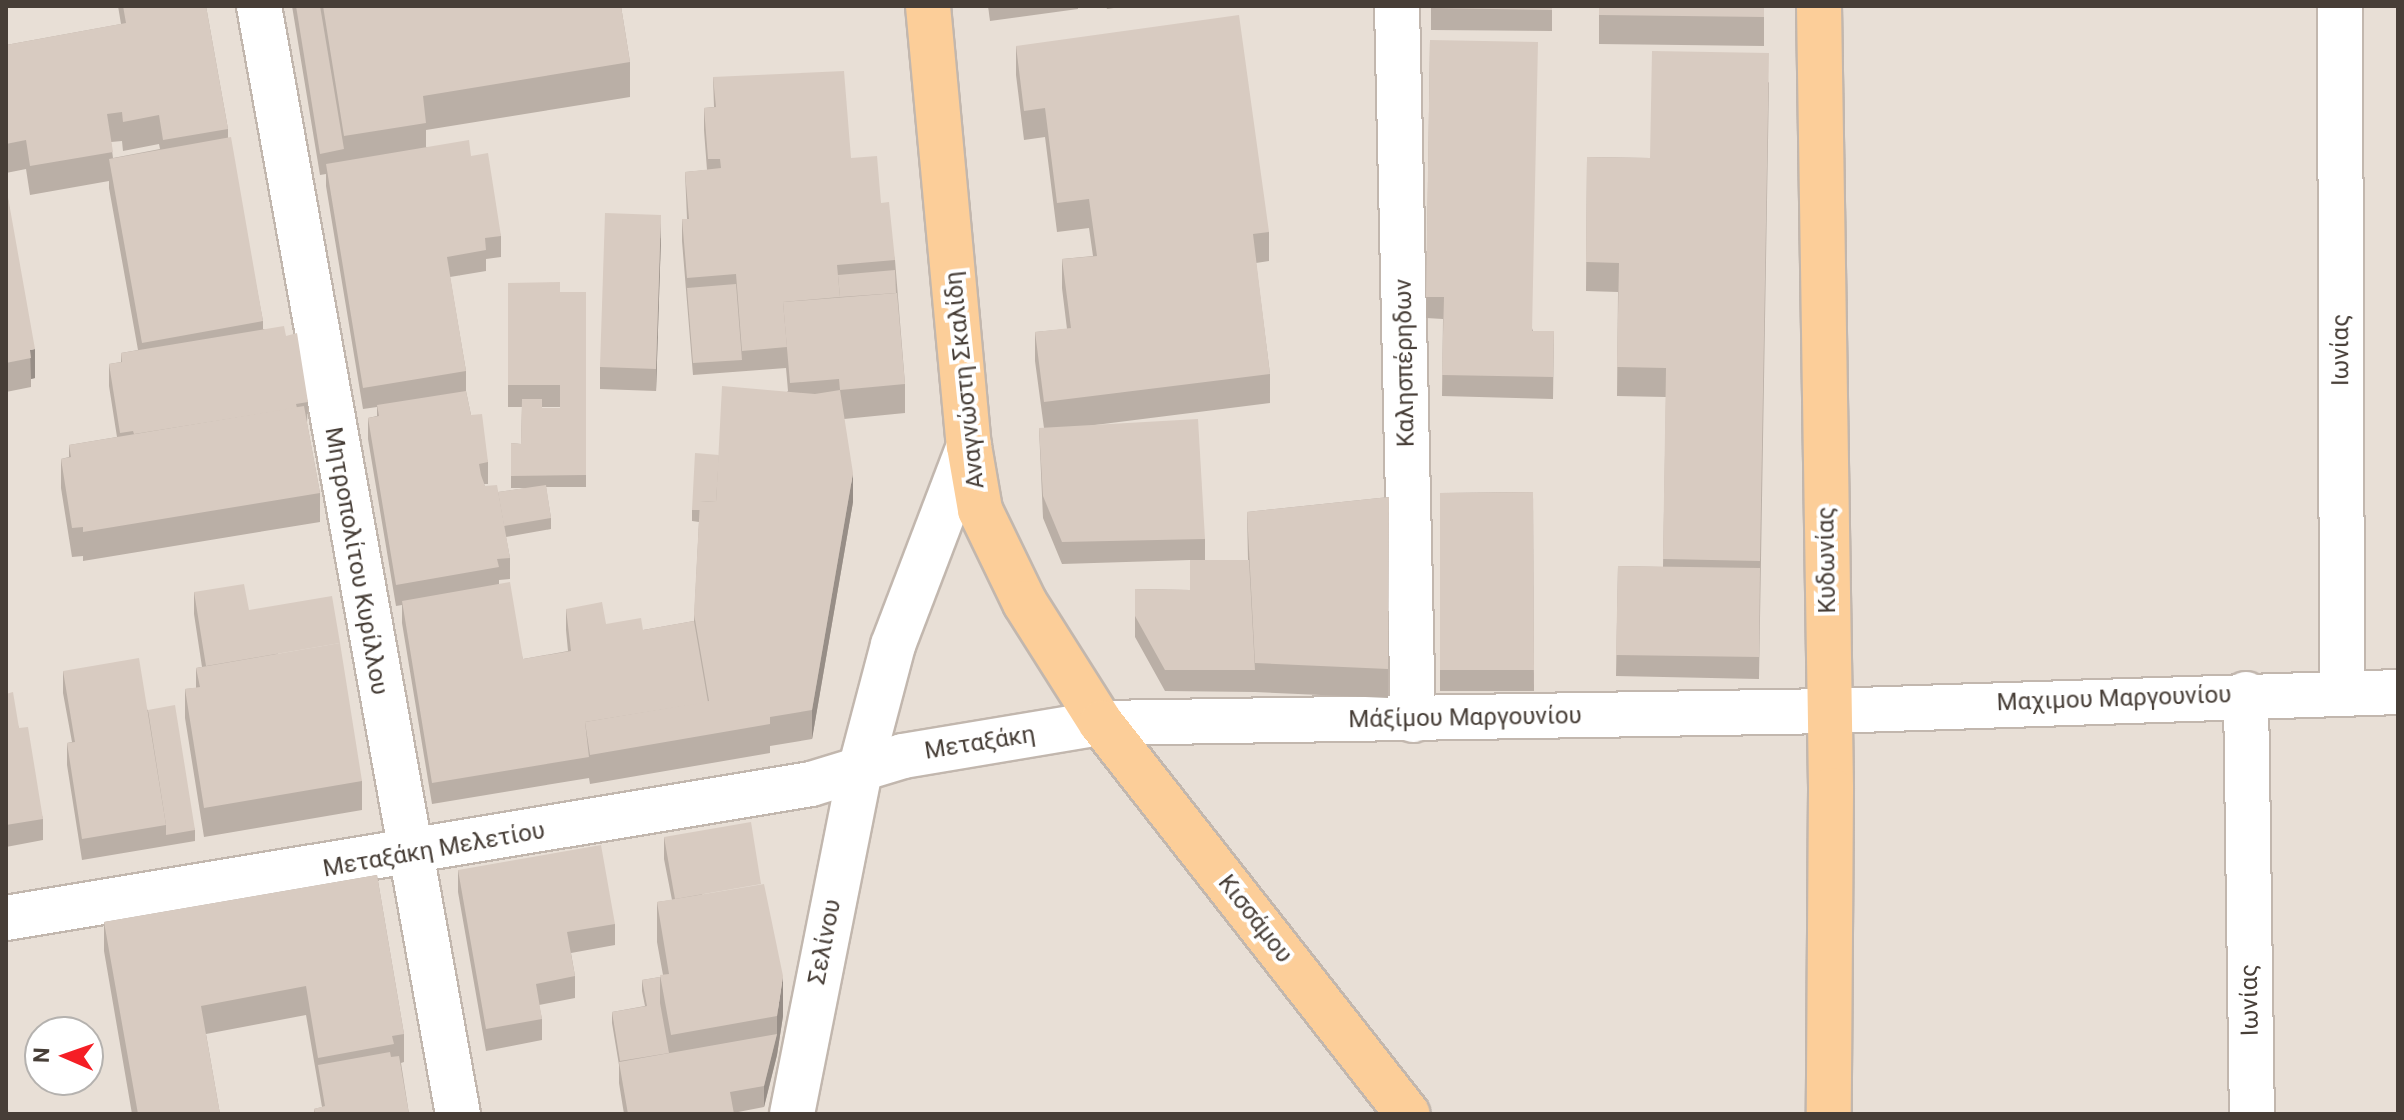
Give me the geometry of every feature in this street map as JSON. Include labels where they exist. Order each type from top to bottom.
[{"type":"main road","name":"Αναγνώστη Σκαλίδη","points":[[928,6],[969,446],[980,510],[1025,603],[1101,723]]},
{"type":"main road","name":"Κυδωνίας","points":[[1819,6],[1829,711],[1829,1114]]},
{"type":"main road","name":"Κισσάμου","points":[[1101,723],[1408,1114]]},
{"type":"street","name":"Μητροπολίτου Κυρίλλου","points":[[259,6],[396,788],[414,854],[458,1114]]},
{"type":"street","name":"Καλησπέρηδων","points":[[1397,6],[1413,720]]},
{"type":"street","name":"Ιωνίας","points":[[2340,6],[2342,693]]},
{"type":"street","name":"Σελίνου","points":[[792,1114],[860,770],[893,645],[969,446]]},
{"type":"street","name":"Μαχιμου Mαργουνίου","points":[[1829,711],[2246,694],[2398,692]]},
{"type":"street","name":"Ιωνίας","points":[[2246,694],[2252,1114]]},
{"type":"street","name":"Μάξίμου Mαργουνίου","points":[[1101,723],[1829,711]]},
{"type":"street","name":"Μεταξάκη","points":[[860,770],[903,756],[1101,723]]},
{"type":"street","name":"Μεταξάκη Μελετίου","points":[[6,918],[414,854],[811,784],[860,770]]},
{"type":"shaded area","points":[[6,6],[2398,6],[2398,1114],[6,1114]]},
{"type":"building","points":[[123,6],[206,6],[228,129],[163,140],[159,115],[123,122],[122,112],[107,114],[113,152],[30,166],[26,140],[6,144],[6,45],[126,23]]},
{"type":"building","points":[[296,6],[320,6],[344,149],[320,154]]},
{"type":"building","points":[[323,6],[621,6],[630,62],[423,96],[426,123],[344,136]]},
{"type":"building","points":[[1552,6],[1552,10],[1431,8]]},
{"type":"building","points":[[1599,6],[1764,6],[1764,17],[1599,15]]},
{"type":"building","points":[[1239,15],[1269,232],[1253,234],[1270,374],[1044,402],[1035,332],[1071,328],[1062,259],[1097,256],[1089,199],[1057,203],[1045,108],[1024,111],[1016,46]]},
{"type":"building","points":[[1430,40],[1538,42],[1532,331],[1554,331],[1553,377],[1442,375],[1444,297],[1426,297]]},
{"type":"building","points":[[1652,51],[1769,53],[1760,561],[1663,559],[1666,368],[1617,367],[1619,263],[1586,262],[1587,157],[1650,158]]},
{"type":"building","points":[[844,71],[851,158],[877,156],[881,203],[889,202],[895,260],[837,265],[840,297],[783,302],[787,347],[742,351],[736,274],[687,278],[682,219],[689,219],[685,172],[721,168],[720,159],[708,159],[704,108],[716,107],[713,77]]},
{"type":"building","points":[[231,137],[263,321],[142,343],[109,159]]},
{"type":"building","points":[[469,140],[471,156],[488,153],[501,236],[485,238],[486,250],[447,257],[466,371],[363,388],[326,164]]},
{"type":"building","points":[[6,186],[35,349],[30,350],[31,358],[6,363]]},
{"type":"building","points":[[605,213],[661,215],[656,369],[600,367]]},
{"type":"building","points":[[895,270],[896,293],[840,297],[838,275]]},
{"type":"building","points":[[560,282],[560,385],[508,385],[508,283]]},
{"type":"building","points":[[736,284],[742,360],[693,363],[687,288]]},
{"type":"building","points":[[560,292],[586,292],[586,475],[511,476],[511,443],[521,444],[522,399],[542,399],[542,408],[560,408]]},
{"type":"building","points":[[897,293],[905,384],[840,390],[839,379],[790,383],[783,302]]},
{"type":"building","points":[[284,326],[286,336],[297,333],[308,402],[296,404],[297,408],[134,434],[133,431],[120,433],[109,364],[122,362],[121,353]]},
{"type":"building","points":[[722,386],[815,394],[840,390],[853,473],[812,710],[770,717],[770,724],[590,755],[585,722],[709,701],[694,614],[700,501],[716,502]]},
{"type":"building","points":[[466,391],[471,415],[482,414],[488,462],[479,464],[481,475],[485,486],[497,485],[510,558],[497,559],[499,567],[396,585],[368,418],[379,416],[377,405]]},
{"type":"building","points":[[304,406],[320,493],[83,532],[83,527],[72,528],[61,459],[71,457],[69,445]]},
{"type":"building","points":[[1198,419],[1205,539],[1062,542],[1043,496],[1039,428]]},
{"type":"building","points":[[695,453],[719,455],[716,502],[700,501],[700,510],[692,510]]},
{"type":"building","points":[[546,485],[551,518],[504,526],[498,492]]},
{"type":"building","points":[[1533,492],[1534,670],[1440,670],[1440,493]]},
{"type":"building","points":[[1389,497],[1388,669],[1255,663],[1247,512]]},
{"type":"building","points":[[1190,560],[1249,560],[1255,670],[1165,670],[1135,616],[1135,589],[1190,590]]},
{"type":"building","points":[[1618,566],[1760,568],[1759,657],[1616,655]]},
{"type":"building","points":[[510,582],[523,659],[571,651],[566,609],[602,602],[606,624],[641,618],[643,630],[694,621],[708,702],[585,722],[589,757],[432,783],[402,601]]},
{"type":"building","points":[[244,584],[249,610],[332,596],[340,643],[206,666],[194,592]]},
{"type":"building","points":[[340,643],[362,781],[204,808],[185,689],[200,687],[196,668]]},
{"type":"building","points":[[139,658],[166,825],[82,839],[67,743],[75,742],[63,671]]},
{"type":"building","points":[[13,692],[19,728],[28,727],[43,819],[6,825],[6,694]]},
{"type":"building","points":[[175,705],[195,830],[166,835],[148,710]]},
{"type":"building","points":[[751,822],[761,884],[675,899],[664,837]]},
{"type":"building","points":[[601,845],[615,924],[567,932],[575,976],[536,984],[542,1019],[486,1029],[458,870]]},
{"type":"building","points":[[377,875],[404,1034],[392,1036],[394,1044],[318,1058],[306,986],[201,1006],[220,1114],[138,1114],[104,922]]},
{"type":"building","points":[[764,884],[783,976],[777,1016],[671,1035],[660,975],[669,974],[657,902]]},
{"type":"building","points":[[660,977],[660,1003],[669,1053],[620,1061],[612,1012],[647,1006],[642,980]]},
{"type":"building","points":[[777,1034],[764,1086],[730,1092],[734,1114],[628,1114],[619,1062]]},
{"type":"building","points":[[390,1052],[391,1057],[399,1056],[409,1114],[315,1114],[314,1109],[325,1106],[318,1065]]}]
